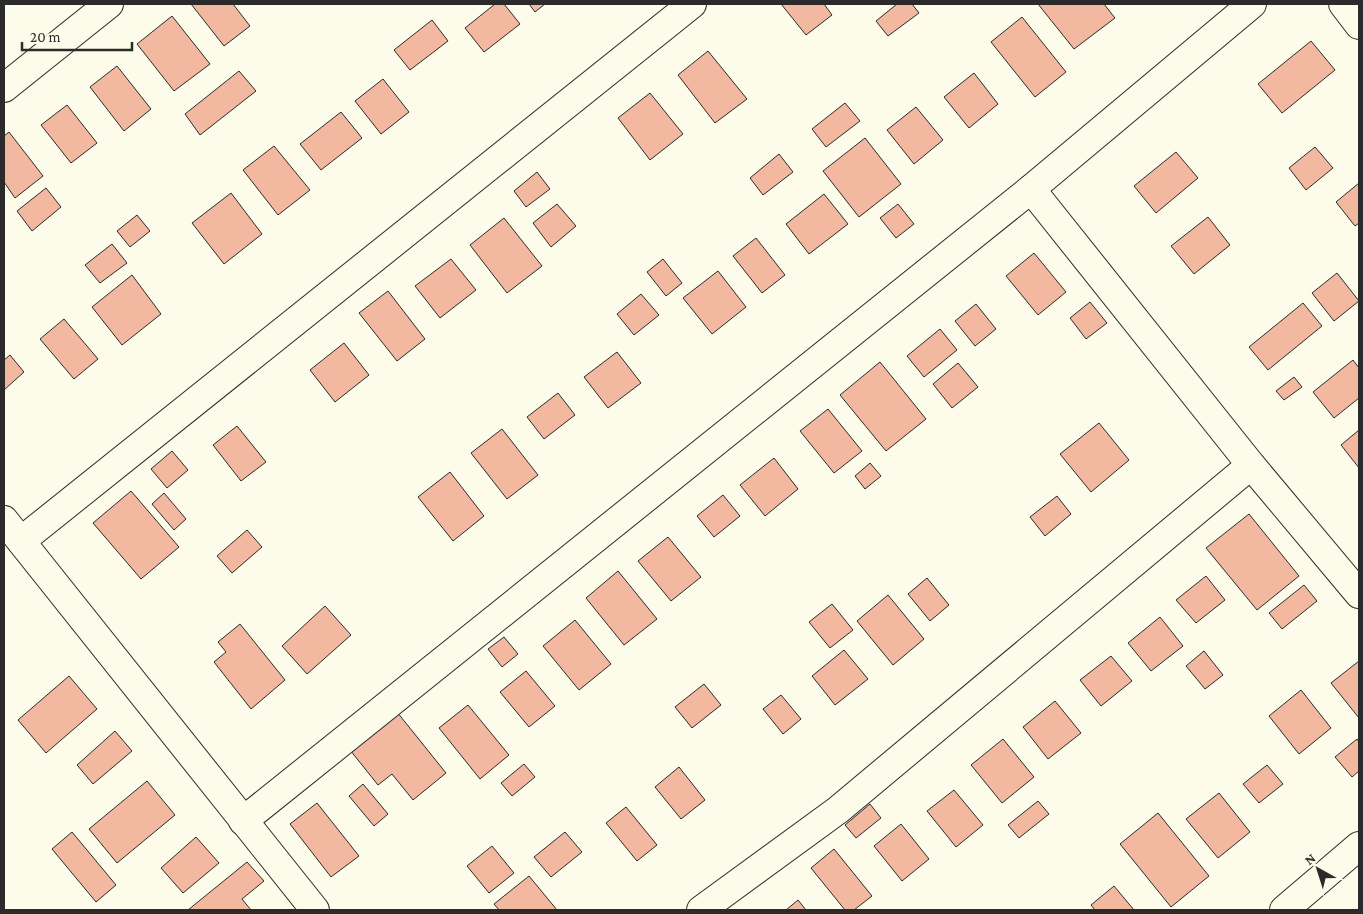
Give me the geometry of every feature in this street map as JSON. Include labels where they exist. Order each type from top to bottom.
[{"type":"street","points":[[4,88],[108,4]]},
{"type":"street","points":[[21,541],[692,4]]},
{"type":"street","points":[[243,821],[1031,189],[1252,4]]},
{"type":"street","points":[[1343,4],[1359,24]]},
{"type":"street","points":[[1031,189],[1251,465],[1359,594]]},
{"type":"street","points":[[701,910],[838,810],[1251,465]]},
{"type":"street","points":[[4,520],[315,910]]},
{"type":"street","points":[[1284,910],[1359,846]]},
{"type":"building","points":[[191,4],[233,4],[250,26],[224,46]]},
{"type":"building","points":[[495,4],[504,4],[520,24],[484,52],[465,28]]},
{"type":"building","points":[[529,4],[545,4],[535,12]]},
{"type":"building","points":[[781,4],[824,4],[832,15],[806,35]]},
{"type":"building","points":[[897,4],[912,4],[919,13],[888,36],[876,21]]},
{"type":"building","points":[[1038,4],[1104,4],[1115,18],[1074,49]]},
{"type":"building","points":[[172,16],[210,64],[174,91],[137,44]]},
{"type":"building","points":[[1022,17],[1066,72],[1035,97],[991,42]]},
{"type":"building","points":[[432,20],[448,41],[410,70],[394,50]]},
{"type":"building","points":[[1311,41],[1335,70],[1282,113],[1258,84]]},
{"type":"building","points":[[708,51],[747,99],[715,123],[678,75]]},
{"type":"building","points":[[117,66],[151,109],[124,131],[90,87]]},
{"type":"building","points":[[239,71],[256,91],[200,135],[185,114]]},
{"type":"building","points":[[974,73],[998,104],[969,128],[944,97]]},
{"type":"building","points":[[383,79],[409,112],[381,134],[355,101]]},
{"type":"building","points":[[650,93],[683,134],[650,160],[618,118]]},
{"type":"building","points":[[845,103],[860,121],[826,147],[812,129]]},
{"type":"building","points":[[67,105],[97,143],[71,163],[41,125]]},
{"type":"building","points":[[916,107],[943,140],[914,164],[887,130]]},
{"type":"building","points":[[341,112],[362,138],[321,170],[300,144]]},
{"type":"building","points":[[9,132],[43,176],[15,198],[4,182],[4,136]]},
{"type":"building","points":[[865,138],[901,184],[859,217],[823,171]]},
{"type":"building","points":[[274,146],[310,190],[278,215],[243,170]]},
{"type":"building","points":[[1315,147],[1333,168],[1306,190],[1289,168]]},
{"type":"building","points":[[1176,152],[1198,178],[1156,213],[1134,186]]},
{"type":"building","points":[[779,154],[793,172],[763,195],[750,178]]},
{"type":"building","points":[[537,172],[550,189],[526,207],[514,191]]},
{"type":"building","points":[[1359,183],[1359,223],[1355,226],[1336,202]]},
{"type":"building","points":[[46,188],[61,207],[32,231],[17,211]]},
{"type":"building","points":[[231,193],[262,234],[224,264],[192,223]]},
{"type":"building","points":[[824,194],[848,224],[809,254],[786,224]]},
{"type":"building","points":[[557,204],[576,226],[551,247],[533,223]]},
{"type":"building","points":[[898,204],[914,224],[896,238],[880,218]]},
{"type":"building","points":[[137,215],[150,231],[130,247],[117,231]]},
{"type":"building","points":[[1208,217],[1230,245],[1194,274],[1171,246]]},
{"type":"building","points":[[504,218],[542,266],[507,293],[470,245]]},
{"type":"building","points":[[756,238],[785,275],[762,293],[733,256]]},
{"type":"building","points":[[112,244],[127,263],[100,283],[85,265]]},
{"type":"building","points":[[1034,253],[1066,292],[1038,315],[1006,276]]},
{"type":"building","points":[[451,259],[476,290],[440,318],[415,286]]},
{"type":"building","points":[[663,259],[682,283],[666,296],[647,272]]},
{"type":"building","points":[[718,271],[746,307],[712,334],[683,298]]},
{"type":"building","points":[[1337,273],[1359,301],[1334,321],[1312,293]]},
{"type":"building","points":[[132,275],[161,314],[122,345],[92,307]]},
{"type":"building","points":[[388,291],[425,339],[397,361],[359,313]]},
{"type":"building","points":[[641,294],[659,315],[634,335],[617,314]]},
{"type":"building","points":[[1090,302],[1107,323],[1086,339],[1070,318]]},
{"type":"building","points":[[1303,303],[1322,326],[1268,370],[1249,347]]},
{"type":"building","points":[[976,304],[996,329],[975,346],[955,321]]},
{"type":"building","points":[[64,319],[98,359],[74,379],[40,339]]},
{"type":"building","points":[[940,329],[957,350],[924,377],[907,356]]},
{"type":"building","points":[[344,343],[369,375],[335,402],[310,370]]},
{"type":"building","points":[[617,352],[641,383],[608,408],[584,377]]},
{"type":"building","points":[[10,355],[24,372],[4,390],[4,360]]},
{"type":"building","points":[[1353,360],[1359,368],[1359,398],[1334,418],[1313,392]]},
{"type":"building","points":[[880,362],[926,419],[886,451],[840,395]]},
{"type":"building","points":[[958,363],[978,387],[952,408],[933,384]]},
{"type":"building","points":[[1294,377],[1302,387],[1284,400],[1276,391]]},
{"type":"building","points":[[558,393],[575,415],[544,439],[527,417]]},
{"type":"building","points":[[828,409],[862,451],[834,473],[800,431]]},
{"type":"building","points":[[1099,423],[1129,460],[1091,492],[1060,454]]},
{"type":"building","points":[[237,426],[266,462],[241,481],[213,445]]},
{"type":"building","points":[[502,429],[538,475],[507,499],[471,453]]},
{"type":"building","points":[[1359,430],[1359,468],[1341,445]]},
{"type":"building","points":[[172,451],[188,470],[167,488],[151,469]]},
{"type":"building","points":[[774,458],[798,489],[765,516],[740,485]]},
{"type":"building","points":[[870,463],[881,476],[865,489],[855,476]]},
{"type":"building","points":[[450,472],[484,516],[453,541],[418,497]]},
{"type":"building","points":[[131,491],[179,547],[141,579],[93,523]]},
{"type":"building","points":[[164,493],[186,519],[174,530],[152,504]]},
{"type":"building","points":[[723,495],[740,516],[714,537],[697,516]]},
{"type":"building","points":[[1057,496],[1071,514],[1045,536],[1030,517]]},
{"type":"building","points":[[1249,514],[1299,576],[1257,610],[1206,548]]},
{"type":"building","points":[[247,530],[262,547],[232,573],[217,556]]},
{"type":"building","points":[[668,537],[701,577],[671,601],[638,561]]},
{"type":"building","points":[[618,571],[657,619],[624,645],[586,598]]},
{"type":"building","points":[[1206,576],[1225,600],[1196,623],[1176,600]]},
{"type":"building","points":[[927,578],[949,605],[930,621],[908,594]]},
{"type":"building","points":[[1304,585],[1317,601],[1282,629],[1269,613]]},
{"type":"building","points":[[888,595],[924,639],[893,665],[857,621]]},
{"type":"building","points":[[832,604],[853,630],[830,648],[809,622]]},
{"type":"building","points":[[325,606],[351,635],[307,674],[282,646]]},
{"type":"building","points":[[1160,617],[1183,646],[1151,671],[1128,643]]},
{"type":"building","points":[[575,620],[611,664],[579,690],[543,646]]},
{"type":"building","points":[[240,624],[285,680],[251,709],[214,662],[226,652],[218,642]]},
{"type":"building","points":[[504,637],[518,654],[502,667],[488,649]]},
{"type":"building","points":[[844,650],[868,679],[835,705],[812,676]]},
{"type":"building","points":[[1204,651],[1223,675],[1205,689],[1186,666]]},
{"type":"building","points":[[1111,656],[1132,681],[1101,706],[1080,680]]},
{"type":"building","points":[[1359,661],[1359,718],[1331,683]]},
{"type":"building","points":[[526,671],[555,706],[529,727],[500,692]]},
{"type":"building","points":[[69,676],[97,709],[46,753],[18,720]]},
{"type":"building","points":[[704,684],[721,705],[692,728],[675,707]]},
{"type":"building","points":[[1301,690],[1331,728],[1299,754],[1269,716]]},
{"type":"building","points":[[781,695],[801,719],[783,734],[763,709]]},
{"type":"building","points":[[1055,701],[1081,733],[1048,759],[1023,727]]},
{"type":"building","points":[[468,705],[509,755],[480,779],[439,728]]},
{"type":"building","points":[[397,712],[446,773],[413,800],[392,774],[378,785],[350,750]]},
{"type":"building","points":[[115,731],[132,751],[93,784],[77,765]]},
{"type":"building","points":[[1003,739],[1034,777],[1002,803],[971,765]]},
{"type":"building","points":[[1357,739],[1359,742],[1359,771],[1352,777],[1335,757]]},
{"type":"building","points":[[524,764],[535,777],[512,796],[501,783]]},
{"type":"building","points":[[1267,765],[1283,784],[1259,803],[1243,784]]},
{"type":"building","points":[[679,767],[705,800],[681,819],[655,787]]},
{"type":"building","points":[[147,781],[175,815],[117,863],[89,829]]},
{"type":"building","points":[[363,784],[388,814],[374,826],[349,796]]},
{"type":"building","points":[[954,790],[983,825],[956,847],[927,811]]},
{"type":"building","points":[[1219,793],[1250,832],[1218,858],[1186,819]]},
{"type":"building","points":[[1038,801],[1049,814],[1019,838],[1008,825]]},
{"type":"building","points":[[317,803],[359,856],[331,877],[290,824]]},
{"type":"building","points":[[870,804],[881,818],[856,838],[845,825]]},
{"type":"building","points":[[626,807],[657,845],[637,861],[606,823]]},
{"type":"building","points":[[1158,813],[1209,876],[1171,907],[1120,844]]},
{"type":"building","points":[[901,824],[929,859],[902,881],[874,846]]},
{"type":"building","points":[[72,832],[116,885],[96,902],[52,849]]},
{"type":"building","points":[[565,832],[582,852],[551,877],[534,857]]},
{"type":"building","points":[[196,837],[219,863],[183,893],[161,868]]},
{"type":"building","points":[[492,846],[514,873],[489,893],[467,866]]},
{"type":"building","points":[[834,849],[872,896],[854,910],[845,910],[811,868]]},
{"type":"building","points":[[247,862],[264,881],[242,899],[251,910],[188,910]]},
{"type":"building","points":[[529,876],[557,910],[499,910],[494,904]]},
{"type":"building","points":[[1114,886],[1134,910],[1095,910],[1091,905]]},
{"type":"building","points":[[798,900],[806,910],[786,910]]}]
